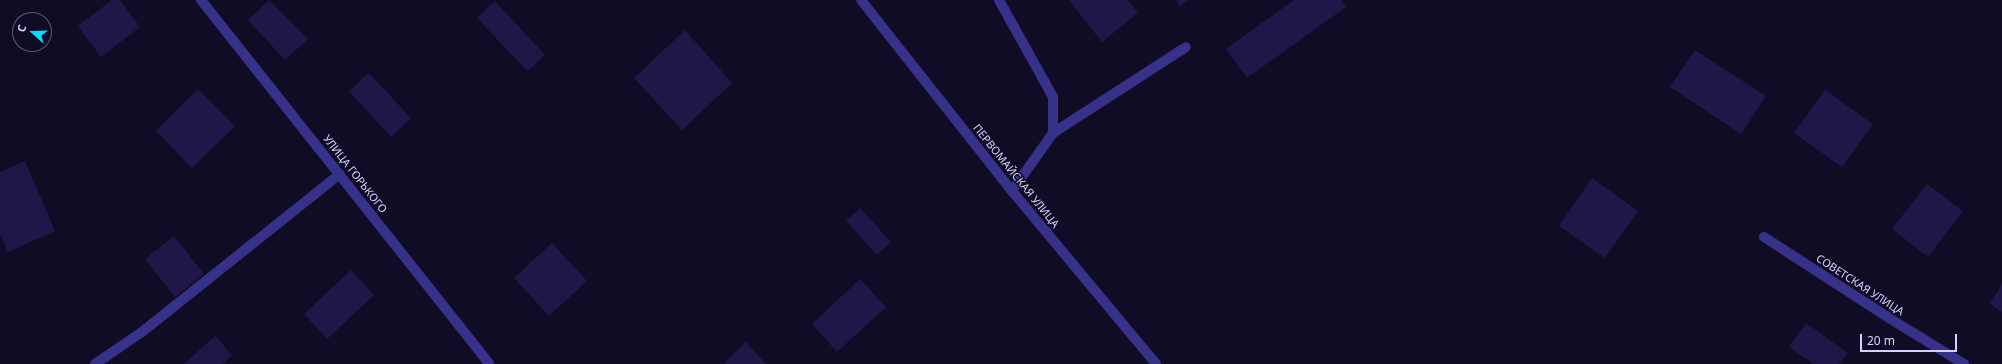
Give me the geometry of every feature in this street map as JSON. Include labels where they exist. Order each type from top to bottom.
[{"type":"street","name":"УЛИЦА ГОРЬКОГО","points":[[201,0],[489,364]]},
{"type":"street","name":"ПЕРВОМАЙСКАЯ УЛИЦА","points":[[861,0],[1012,191],[1156,364]]},
{"type":"street","points":[[999,0],[1053,97],[1054,133]]},
{"type":"street","points":[[1012,191],[1054,133],[1186,47]]},
{"type":"street","points":[[95,364],[142,332],[340,174]]},
{"type":"street","name":"СОВЕТСКАЯ УЛИЦА","points":[[1764,237],[1889,318],[1964,364]]},
{"type":"building","points":[[112,0],[120,0],[140,27],[101,57],[78,26]]},
{"type":"building","points":[[269,0],[308,39],[285,60],[248,20]]},
{"type":"building","points":[[1069,0],[1128,0],[1138,13],[1102,42]]},
{"type":"building","points":[[1176,0],[1188,0],[1180,6]]},
{"type":"building","points":[[1294,0],[1341,0],[1346,7],[1247,78],[1226,49]]},
{"type":"building","points":[[495,1],[545,55],[527,71],[477,18]]},
{"type":"building","points":[[685,30],[732,83],[682,130],[634,78]]},
{"type":"building","points":[[1695,50],[1766,96],[1741,134],[1670,87]]},
{"type":"building","points":[[369,73],[411,118],[391,137],[349,91]]},
{"type":"building","points":[[198,89],[235,126],[192,168],[156,131]]},
{"type":"building","points":[[1825,90],[1873,124],[1842,167],[1794,133]]},
{"type":"building","points":[[25,161],[55,231],[8,252],[0,234],[0,172]]},
{"type":"building","points":[[1592,178],[1638,211],[1605,258],[1559,226]]},
{"type":"building","points":[[1927,184],[1963,211],[1928,257],[1892,229]]},
{"type":"building","points":[[860,208],[891,242],[877,255],[846,221]]},
{"type":"building","points":[[174,236],[204,274],[175,297],[145,259]]},
{"type":"building","points":[[552,243],[587,281],[549,316],[514,278]]},
{"type":"building","points":[[351,270],[374,295],[327,339],[304,314]]},
{"type":"building","points":[[860,279],[886,307],[837,352],[812,324]]},
{"type":"building","points":[[2002,284],[2002,312],[1990,304]]},
{"type":"building","points":[[1806,323],[1848,353],[1839,364],[1813,364],[1789,347]]},
{"type":"building","points":[[215,336],[232,355],[223,364],[184,364]]},
{"type":"building","points":[[746,342],[766,364],[724,364],[724,363]]}]
